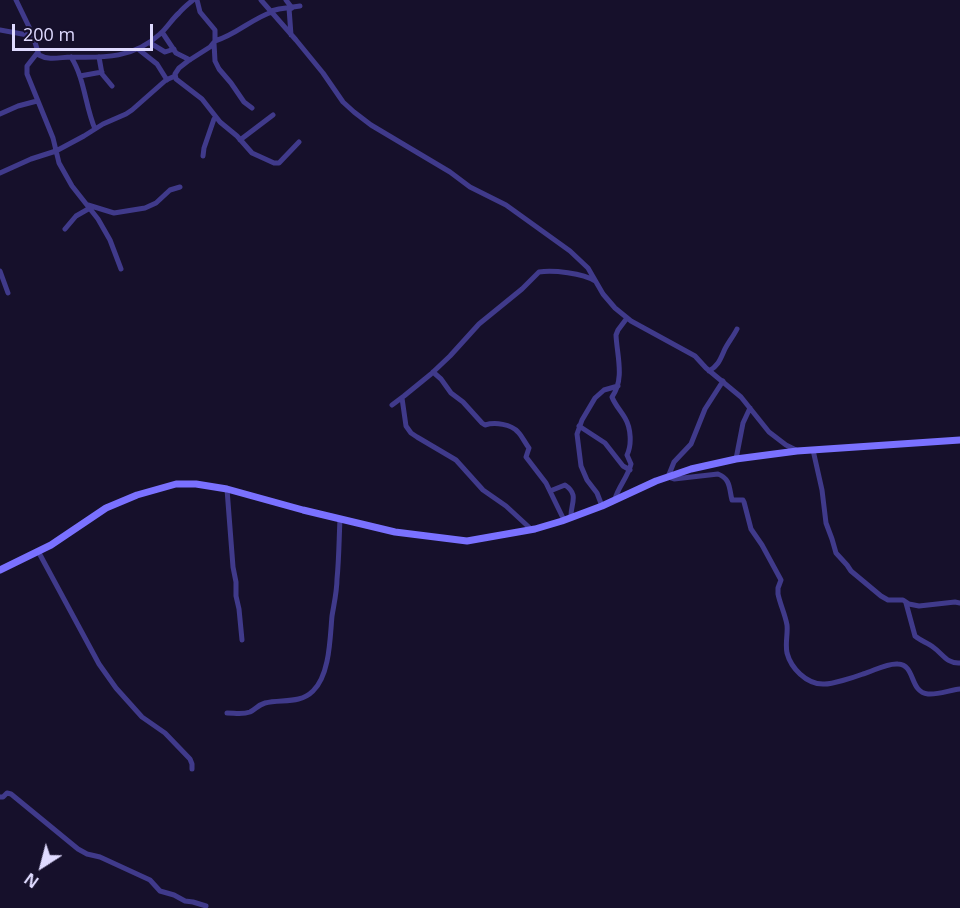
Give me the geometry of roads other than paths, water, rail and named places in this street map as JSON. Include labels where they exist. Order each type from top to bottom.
[{"type":"street","points":[[15,0],[33,36],[39,55],[46,58],[109,57],[129,53],[150,43],[180,11],[195,0],[200,12],[215,30],[215,61],[219,69],[244,102],[252,108]]},
{"type":"street","points":[[261,0],[323,73],[343,102],[354,112],[470,187],[506,205],[530,221],[582,261],[609,302],[627,318],[696,357],[709,371],[740,395],[769,432],[797,451]]},
{"type":"street","points":[[286,0],[291,8],[289,20],[292,26],[291,35]]},
{"type":"street","points":[[0,173],[56,151],[132,110],[167,80],[175,76],[176,72],[190,60],[215,42],[232,35],[255,19],[271,12],[300,6]]},
{"type":"street","points":[[0,30],[33,36]]},
{"type":"street","points":[[162,32],[179,55],[190,60]]},
{"type":"street","points":[[150,43],[165,52],[174,49]]},
{"type":"street","points":[[138,49],[157,64],[167,80]]},
{"type":"street","points":[[38,52],[26,70],[56,151],[67,178],[77,194],[89,206],[110,240],[121,269]]},
{"type":"street","points":[[72,57],[78,68],[95,129]]},
{"type":"street","points":[[99,57],[102,72],[112,86]]},
{"type":"street","points":[[80,76],[102,72]]},
{"type":"street","points":[[175,76],[202,99],[213,116],[237,135],[252,153],[279,163],[300,142]]},
{"type":"street","points":[[0,114],[38,101]]},
{"type":"street","points":[[240,140],[273,115]]},
{"type":"street","points":[[203,156],[213,116]]},
{"type":"street","points":[[89,206],[114,213],[145,208],[156,203],[170,190],[180,187]]},
{"type":"street","points":[[65,229],[89,206]]},
{"type":"street","points":[[0,271],[8,293]]},
{"type":"street","points":[[392,405],[433,372],[479,324],[522,290],[538,272],[550,271],[586,276],[596,281]]},
{"type":"street","points":[[615,499],[631,464],[627,455],[631,443],[627,420],[612,397],[617,390],[620,369],[616,335],[627,318]]},
{"type":"street","points":[[709,371],[719,363],[737,329]]},
{"type":"street","points":[[433,372],[441,379],[450,393],[463,402],[482,423],[485,425],[501,424],[517,430],[529,448],[526,457],[546,483],[568,519]]},
{"type":"street","points":[[668,477],[674,462],[691,444],[705,409],[723,381]]},
{"type":"street","points":[[602,506],[581,466],[579,426],[600,392],[618,386]]},
{"type":"street","points":[[402,398],[407,429],[456,459],[483,490],[506,506],[532,530]]},
{"type":"street","points":[[736,459],[742,428],[750,408]]},
{"type":"street","points":[[579,426],[605,443],[623,466],[630,470]]},
{"type":"street","points":[[0,570],[51,545],[106,508],[137,495],[176,484],[196,484],[227,489],[395,532],[459,541],[532,530],[602,506],[668,477],[691,469],[736,459],[797,451],[960,440]]},
{"type":"street","points":[[813,450],[822,490],[826,523],[837,556],[848,565],[855,576],[888,600],[906,601],[909,604],[920,606],[960,603]]},
{"type":"street","points":[[668,477],[674,479],[718,474],[723,476],[729,484],[732,500],[743,500],[751,529],[780,577],[778,590],[787,627],[787,650],[792,664],[804,677],[816,683],[828,684],[896,664],[908,668],[912,681],[921,691],[929,694],[960,689]]},
{"type":"street","points":[[550,491],[565,485],[569,488],[574,496],[574,505],[568,519]]},
{"type":"street","points":[[227,489],[242,640]]},
{"type":"street","points":[[227,713],[243,714],[258,705],[298,699],[306,696],[319,684],[325,668],[332,633],[340,519]]},
{"type":"street","points":[[38,551],[99,664],[116,688],[142,717],[165,733],[190,759],[192,769]]},
{"type":"street","points":[[906,601],[915,636],[933,646],[950,662],[960,663]]},
{"type":"street","points":[[0,797],[7,793],[10,794],[68,842],[87,854],[100,857],[150,880],[160,891],[206,906]]}]
